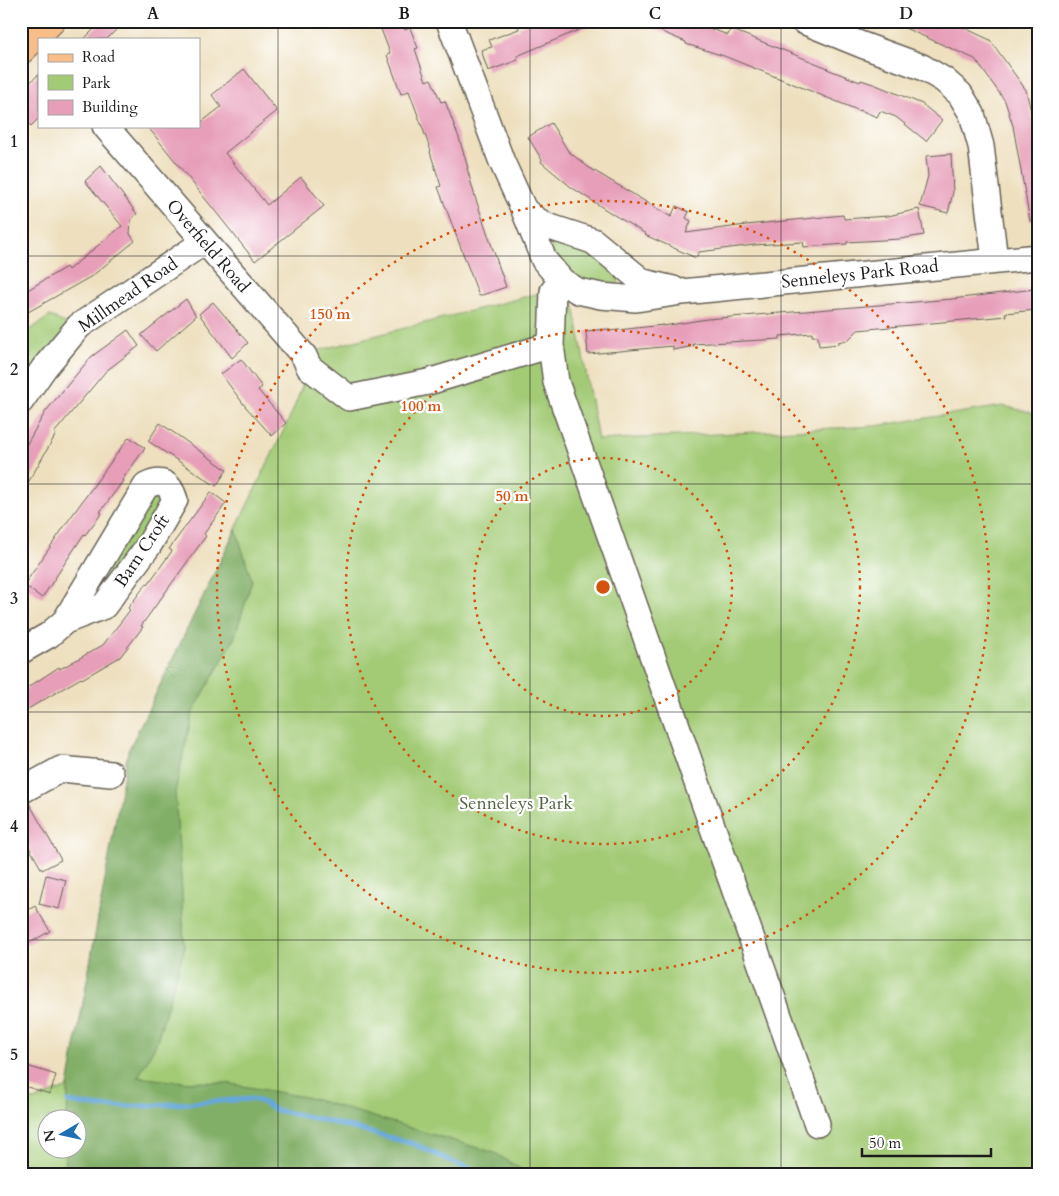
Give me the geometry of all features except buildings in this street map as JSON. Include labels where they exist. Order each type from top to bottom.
[{"type":"main road","points":[[28,42],[51,21]]},
{"type":"street","name":"Senneleys Park Road","points":[[449,21],[502,162],[544,260],[562,281],[578,291],[601,296],[636,299],[682,292],[1038,257]]},
{"type":"street","points":[[803,21],[862,46],[922,66],[944,80],[960,94],[972,114],[980,146],[995,260]]},
{"type":"street","name":"Overfield Road","points":[[107,128],[304,356],[309,367],[349,398],[428,382],[551,345]]},
{"type":"street","name":"Senneleys Park Road","points":[[524,210],[534,219],[547,226],[593,240],[643,282],[682,292]]},
{"type":"street","name":"Millmead Road","points":[[21,401],[44,368],[79,326],[204,242]]},
{"type":"street","points":[[562,281],[553,291],[551,345],[556,382],[816,1124]]},
{"type":"street","name":"Barn Croft","points":[[21,651],[49,635],[64,621],[146,486],[156,481],[163,483],[172,490],[175,500],[149,545],[104,606],[64,621]]},
{"type":"street","points":[[21,791],[61,769],[110,774]]},
{"type":"green space","points":[[564,236],[615,268],[619,281],[615,288],[581,287],[548,247],[553,239]]},
{"type":"green space","name":"Senneleys Park","points":[[555,289],[574,305],[598,440],[875,426],[1003,406],[1038,414],[1038,1175],[60,1175],[21,1162],[21,1098],[35,1100],[68,1087],[128,751],[291,415],[316,351]]},
{"type":"green space","points":[[50,316],[71,326],[21,390],[21,336]]},
{"type":"green space","points":[[172,491],[102,602],[70,615],[141,499]]},
{"type":"green space","points":[[236,529],[252,581],[234,639],[192,714],[175,792],[184,950],[156,1044],[138,1077],[171,1081],[226,1083],[310,1098],[495,1153],[530,1175],[65,1175],[66,1158],[88,1158],[88,1108],[67,1108],[68,1087],[128,751]]},
{"type":"waterway","points":[[68,1102],[101,1107],[252,1099],[262,1102],[275,1110],[319,1119],[414,1144],[485,1175]]}]
